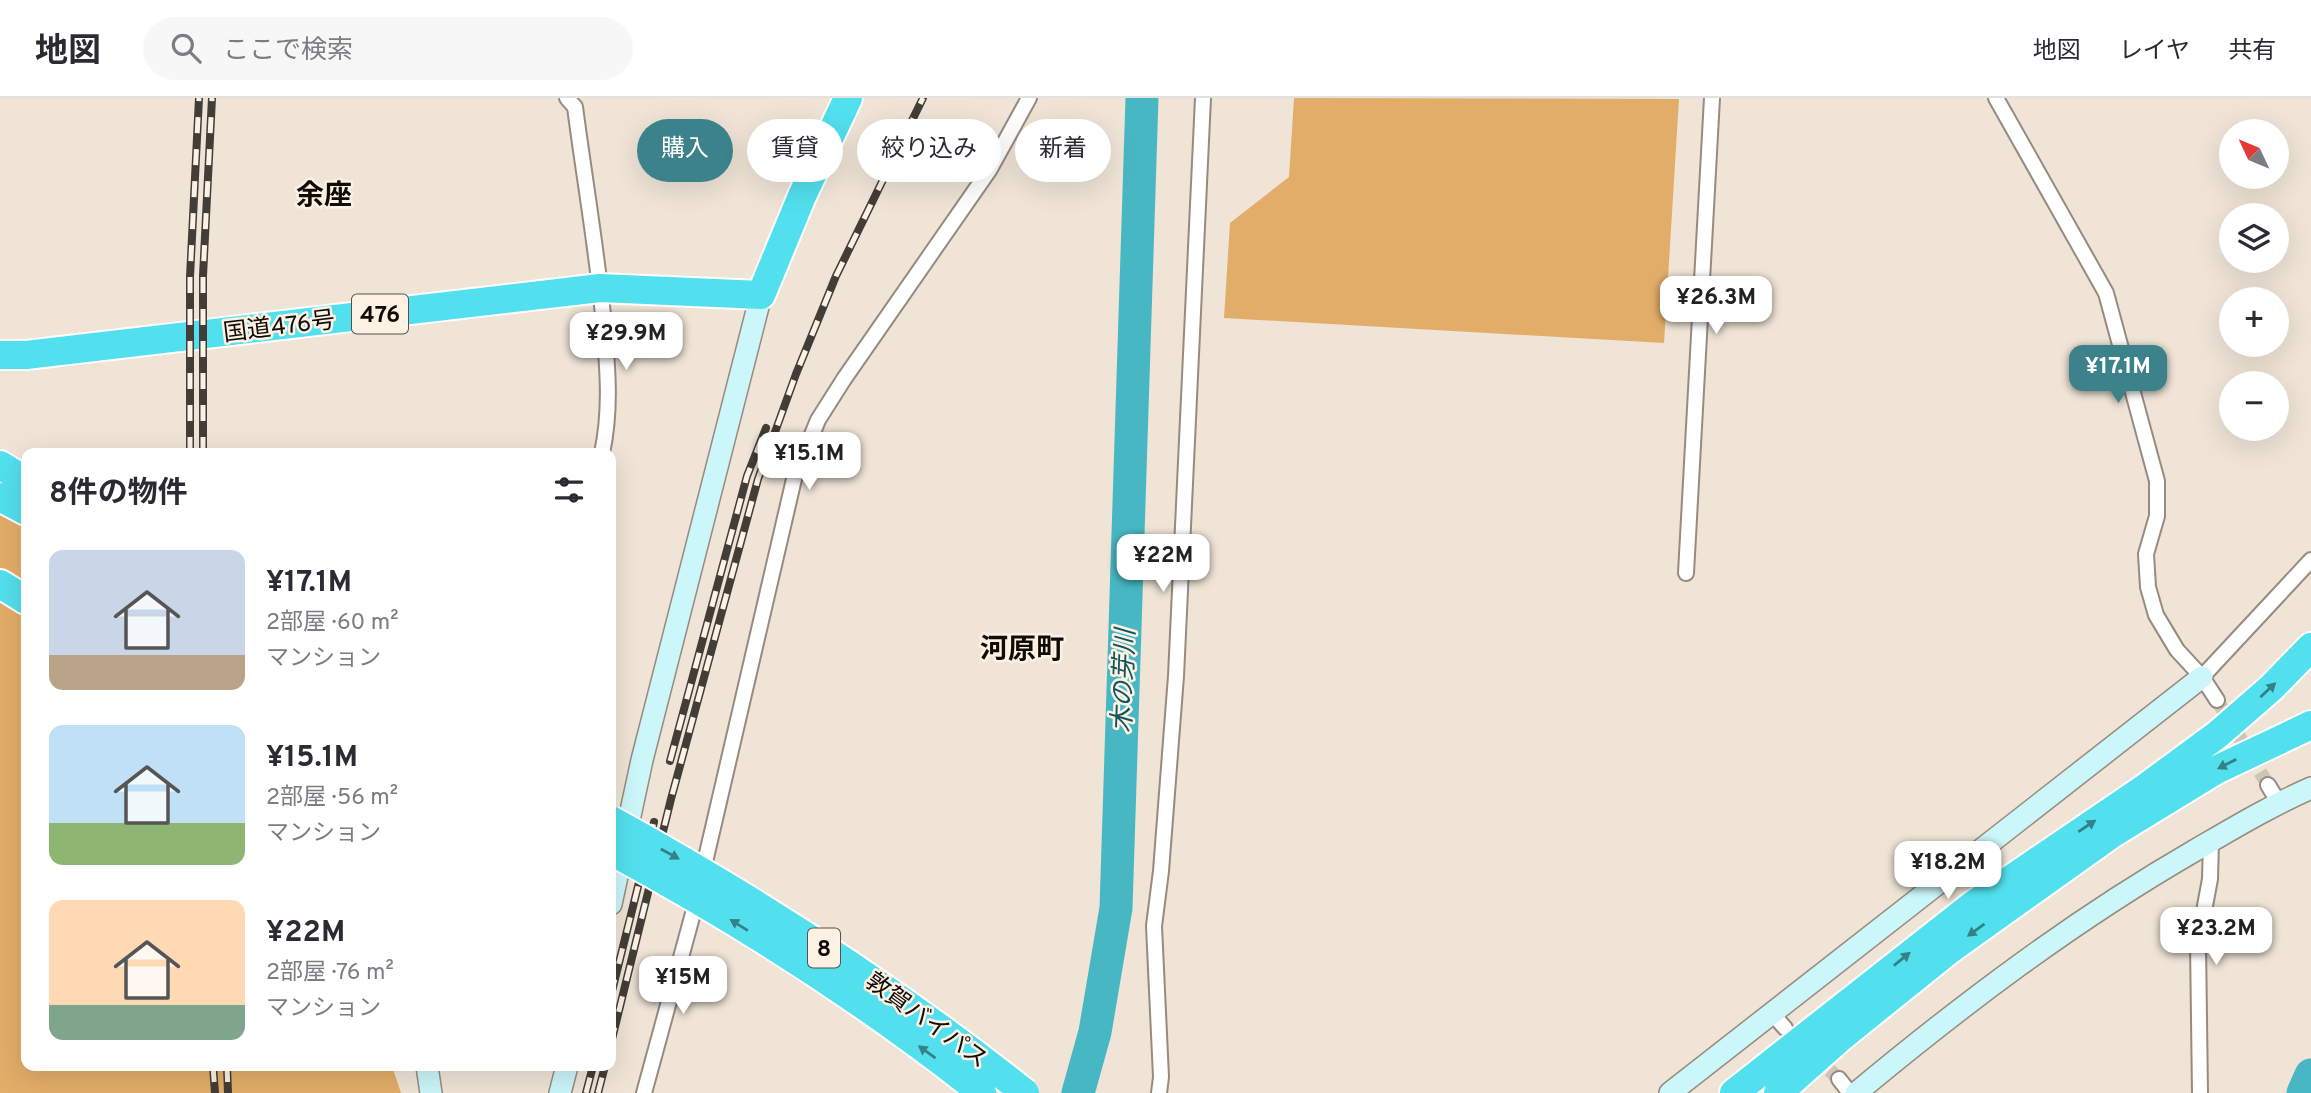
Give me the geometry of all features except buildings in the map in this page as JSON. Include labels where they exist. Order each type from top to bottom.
[{"type":"highway","points":[[761,295],[802,196],[848,98]]},
{"type":"highway","name":"国道476号","points":[[0,355],[54,352],[600,288],[761,295]]},
{"type":"highway","points":[[0,465],[21,478]]},
{"type":"highway","points":[[0,497],[21,508]]},
{"type":"highway","points":[[0,571],[21,582]]},
{"type":"highway","points":[[0,584],[21,597]]},
{"type":"highway","points":[[1734,1093],[1973,905],[2197,751],[2271,688],[2311,647]]},
{"type":"highway","points":[[1778,1093],[1841,1037],[1949,950],[2113,833],[2216,769],[2311,725]]},
{"type":"highway","name":"敦賀バイパス","points":[[616,823],[744,898],[905,1001],[1025,1093]]},
{"type":"highway","name":"敦賀バイパス","points":[[616,854],[732,920],[815,974],[886,1021],[982,1093]]},
{"type":"highway","points":[[1752,1093],[1874,982]]},
{"type":"highway","points":[[905,1001],[979,1049],[1039,1093]]},
{"type":"highway","points":[[1787,1093],[1841,1037]]},
{"type":"street","points":[[567,98],[575,107],[600,288],[609,377],[603,448]]},
{"type":"street","points":[[644,1093],[690,930],[794,479],[818,420],[990,169],[1029,98]]},
{"type":"street","points":[[1159,1093],[1161,1077],[1154,926],[1161,871],[1176,676],[1203,98]]},
{"type":"street","points":[[1686,573],[1712,98]]},
{"type":"street","points":[[1996,98],[2106,293],[2157,481],[2157,516],[2146,554],[2148,587],[2156,615],[2177,650],[2202,677],[2217,700]]},
{"type":"street","points":[[616,881],[642,760],[761,295]]},
{"type":"street","points":[[1670,1093],[1778,1020],[2202,677],[2311,560]]},
{"type":"street","points":[[1856,1093],[1968,1002],[2141,881],[2211,841],[2274,794],[2311,788]]},
{"type":"street","points":[[2200,1093],[2198,943],[2210,879],[2211,841]]},
{"type":"street","points":[[560,1093],[566,1071]]},
{"type":"street","points":[[1839,1079],[1850,1093]]},
{"type":"shaded area","points":[[1294,98],[1679,99],[1664,343],[1224,318],[1230,223],[1289,177]]},
{"type":"shaded area","points":[[0,456],[21,459],[21,1071],[394,1071],[401,1093],[0,1093]]},
{"type":"waterway","name":"木の芽川","points":[[1078,1093],[1095,1032],[1116,908],[1142,98]]},
{"type":"waterway","points":[[2303,1093],[2311,1075]]},
{"type":"tunnel","points":[[2217,700],[2268,785]]},
{"type":"tunnel","points":[[1814,1056],[1839,1079]]},
{"type":"railway","points":[[190,448],[190,277],[199,98]]},
{"type":"railway","points":[[203,448],[203,276],[212,98]]},
{"type":"railway","points":[[616,1023],[671,799],[758,479],[796,374],[836,276],[923,98]]},
{"type":"railway","points":[[670,761],[747,476],[766,428]]},
{"type":"railway","points":[[616,975],[654,822]]},
{"type":"railway","points":[[213,1071],[215,1093]]},
{"type":"railway","points":[[227,1071],[228,1093]]},
{"type":"railway","points":[[586,1093],[592,1071]]},
{"type":"railway","points":[[598,1093],[604,1071]]},
{"type":"district","name":"余座","points":[[324,194]]},
{"type":"district","name":"河原町","points":[[1022,648]]}]
